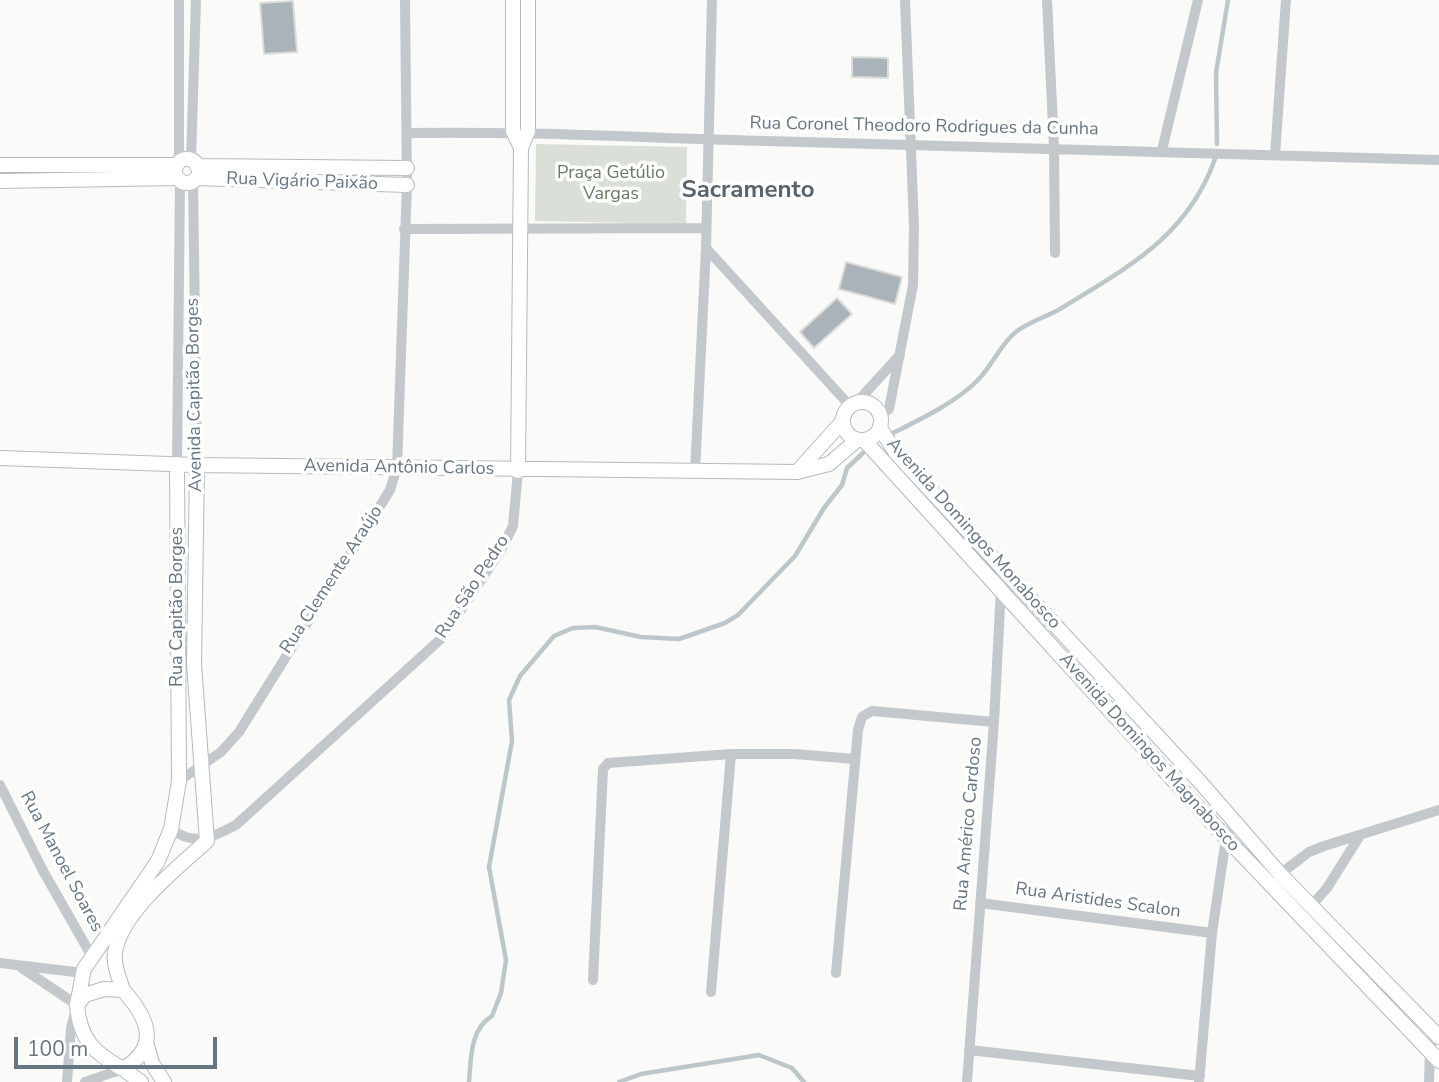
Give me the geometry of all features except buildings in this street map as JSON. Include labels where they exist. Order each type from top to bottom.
[{"type":"street","name":"Avenida Capitão Borges","points":[[179,0],[197,465],[194,664],[207,841]]},
{"type":"street","name":"Avenida Capitão Borges","points":[[186,172],[196,0]]},
{"type":"street","name":"Rua Clemente Araújo","points":[[179,781],[221,752],[239,732],[390,490],[397,467],[407,186],[405,0]]},
{"type":"street","points":[[513,0],[521,131]]},
{"type":"street","points":[[521,131],[528,0]]},
{"type":"street","points":[[695,472],[706,248],[712,0]]},
{"type":"street","points":[[842,422],[847,433],[860,440],[873,437],[889,409],[902,353],[913,285],[905,0]]},
{"type":"street","points":[[1047,0],[1054,147],[1055,253]]},
{"type":"street","points":[[1163,150],[1198,0]]},
{"type":"street","points":[[1275,155],[1286,0]]},
{"type":"street","name":"Rua Coronel Theodoro Rodrigues da Cunha","points":[[407,133],[521,131],[708,140],[1054,147],[1439,160]]},
{"type":"street","name":"Rua São Pedro","points":[[207,841],[236,825],[443,637],[501,550],[513,526],[518,471],[521,131]]},
{"type":"street","name":"Rua Vigário Paixão","points":[[0,166],[186,172],[407,186]]},
{"type":"street","points":[[0,166],[0,180]]},
{"type":"street","name":"Rua Vigário Paixão","points":[[0,180],[186,172],[407,168]]},
{"type":"street","name":"Rua Capitão Borges","points":[[77,1005],[83,973],[91,955],[158,861],[171,829],[179,781],[177,464],[186,172]]},
{"type":"street","points":[[404,229],[705,228]]},
{"type":"street","points":[[706,248],[854,404]]},
{"type":"street","points":[[797,472],[842,422],[854,404],[902,353]]},
{"type":"street","points":[[854,404],[869,403],[880,422]]},
{"type":"street","name":"Avenida Domingos Monabosco","points":[[880,422],[896,453],[1280,874],[1437,1035]]},
{"type":"street","name":"Avenida Antônio Carlos","points":[[0,458],[518,471],[797,472],[829,464],[860,440]]},
{"type":"street","name":"Avenida Domingos Magnabosco","points":[[860,440],[1002,591],[1226,838],[1434,1056]]},
{"type":"street","name":"Rua Américo Cardoso","points":[[967,1082],[994,722],[1002,569]]},
{"type":"street","points":[[836,973],[859,723],[872,712],[994,722]]},
{"type":"street","points":[[593,980],[603,769],[615,761],[731,754],[795,754],[855,760]]},
{"type":"street","points":[[711,992],[731,754]]},
{"type":"street","name":"Rua Manoel Soares","points":[[0,785],[42,869],[91,955]]},
{"type":"street","points":[[1280,874],[1309,852],[1439,810]]},
{"type":"street","points":[[969,1050],[1200,1079],[1212,933],[1226,838],[1234,822]]},
{"type":"street","points":[[171,829],[184,836],[207,841]]},
{"type":"street","points":[[1312,905],[1327,888],[1359,837]]},
{"type":"street","points":[[164,1082],[152,1063],[142,1013],[123,990],[114,955],[120,937],[151,894],[207,841]]},
{"type":"street","name":"Rua Aristides Scalon","points":[[980,902],[1212,933]]},
{"type":"street","points":[[0,963],[22,968],[83,973]]},
{"type":"street","points":[[22,968],[77,1005]]},
{"type":"street","points":[[67,1082],[71,1028],[77,1005],[85,995],[94,991],[123,990]]},
{"type":"street","points":[[77,1005],[78,1019],[92,1049],[141,1082]]},
{"type":"street","points":[[1429,1082],[1437,1035]]},
{"type":"street","points":[[85,1082],[123,1069],[140,1057],[147,1045]]},
{"type":"green space","name":"Praça Getúlio Vargas","points":[[536,144],[687,147],[686,224],[535,221]]},
{"type":"waterway","points":[[1217,144],[1216,73],[1228,0]]},
{"type":"waterway","points":[[891,434],[968,389],[983,375],[1017,331],[1085,294],[1153,247],[1190,208],[1216,156]]},
{"type":"waterway","points":[[469,1082],[471,1054],[476,1036],[479,1028],[492,1016],[501,993],[506,960],[489,867],[512,741],[509,700],[520,676],[554,636],[573,628],[595,627],[641,637],[679,639],[725,623],[738,615],[795,556],[824,508],[842,485],[847,468],[863,453]]},
{"type":"waterway","points":[[619,1082],[641,1074],[759,1055],[792,1068],[804,1082]]},
{"type":"district","name":"Sacramento","points":[[748,191]]}]
